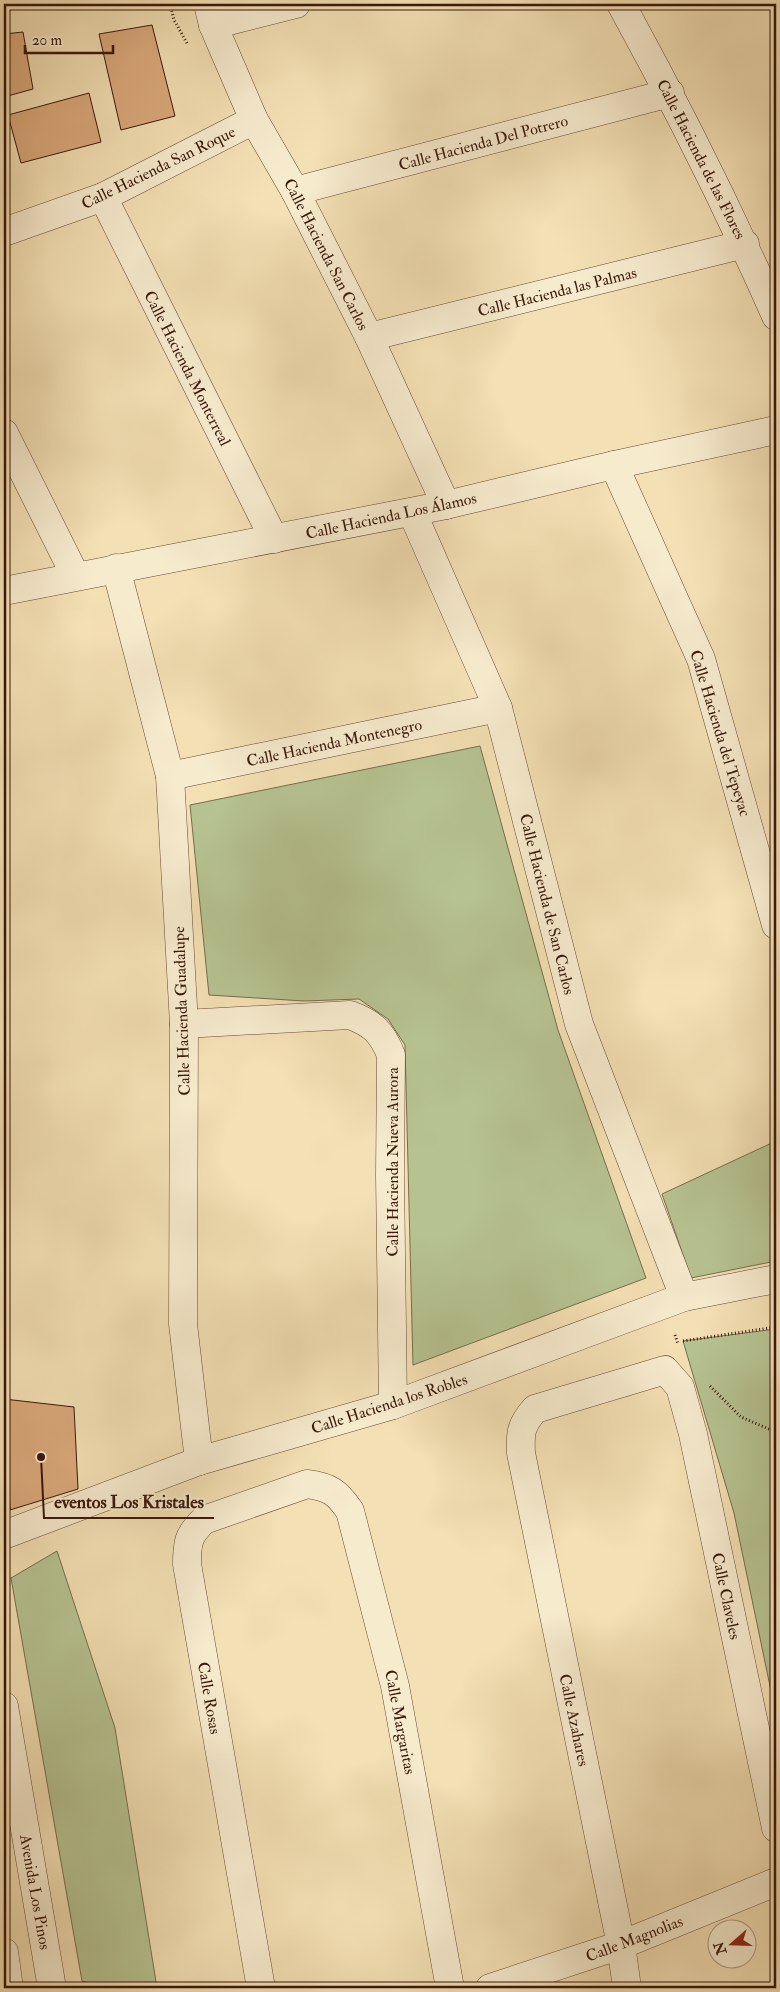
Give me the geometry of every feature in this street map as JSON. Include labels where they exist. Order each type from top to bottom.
[{"type":"street","points":[[211,14],[296,4]]},
{"type":"street","name":"Calle Hacienda de las Flores","points":[[621,4],[670,93],[744,244],[776,316]]},
{"type":"street","name":"Calle Hacienda San Carlos","points":[[211,14],[254,120],[295,191],[369,337],[446,505]]},
{"type":"street","name":"Calle Hacienda Del Potrero","points":[[295,191],[670,93]]},
{"type":"street","name":"Calle Hacienda San Roque","points":[[4,232],[103,197],[254,120]]},
{"type":"street","name":"Calle Hacienda Monterreal","points":[[103,197],[274,539]]},
{"type":"street","name":"Calle Hacienda las Palmas","points":[[369,337],[744,244]]},
{"type":"street","name":"Calle Hacienda Los Álamos","points":[[4,591],[76,575],[446,505],[614,465],[776,430]]},
{"type":"street","points":[[4,433],[76,575]]},
{"type":"street","name":"Calle Hacienda del Tepeyac","points":[[614,465],[701,659],[776,925]]},
{"type":"street","name":"Calle Hacienda de San Carlos","points":[[412,512],[498,708],[579,1024],[684,1297]]},
{"type":"street","name":"Calle Hacienda Guadalupe","points":[[116,568],[170,776],[184,1024],[183,1324],[199,1461]]},
{"type":"street","name":"Calle Hacienda Montenegro","points":[[170,776],[498,708]]},
{"type":"street","name":"Calle Hacienda Nueva Aurora","points":[[184,1024],[350,1015],[366,1021],[387,1044],[392,1055],[390,1175],[394,1405]]},
{"type":"street","name":"Calle Hacienda los Robles","points":[[4,1535],[199,1461],[394,1405],[684,1297],[776,1279]]},
{"type":"street","name":"Calle Azahares","points":[[627,1988],[621,1945],[520,1453],[520,1434],[525,1421],[535,1409],[665,1370]]},
{"type":"street","name":"Calle Claveles","points":[[665,1370],[680,1387],[693,1434],[776,1828]]},
{"type":"street","name":"Calle Rosas","points":[[260,1988],[187,1564],[187,1543],[194,1529],[204,1520],[307,1484]]},
{"type":"street","name":"Calle Margaritas","points":[[307,1484],[324,1486],[339,1496],[350,1511],[395,1686],[450,1988]]},
{"type":"street","name":"Avenida Los Pinos","points":[[4,1706],[56,1984]]},
{"type":"street","name":"Calle Magnolias","points":[[490,1988],[621,1945],[776,1882]]},
{"type":"street","points":[[4,1952],[9,1988]]},
{"type":"path","points":[[170,4],[174,20],[192,53]]},
{"type":"path","points":[[683,1341],[776,1327]]},
{"type":"path","points":[[707,1383],[741,1417],[776,1432]]},
{"type":"green space","points":[[480,746],[558,1030],[646,1278],[413,1365],[405,1045],[388,1019],[359,999],[304,1001],[209,995],[190,805]]},
{"type":"green space","points":[[776,1141],[776,1261],[691,1278],[662,1194]]},
{"type":"green space","points":[[776,1329],[776,1715],[734,1513],[683,1341]]},
{"type":"green space","points":[[57,1551],[115,1728],[157,1988],[106,1988],[82,1981],[11,1578]]},
{"type":"building","points":[[4,4],[43,4],[4,11]]},
{"type":"building","points":[[152,25],[175,116],[121,130],[99,34]]},
{"type":"building","points":[[23,32],[33,89],[4,97],[4,34]]},
{"type":"building","points":[[89,93],[101,142],[21,163],[8,115]]},
{"type":"building","points":[[4,1399],[74,1407],[78,1489],[10,1510]]},
{"type":"place","name":"eventos Los Kristales","points":[[41,1457]]}]
